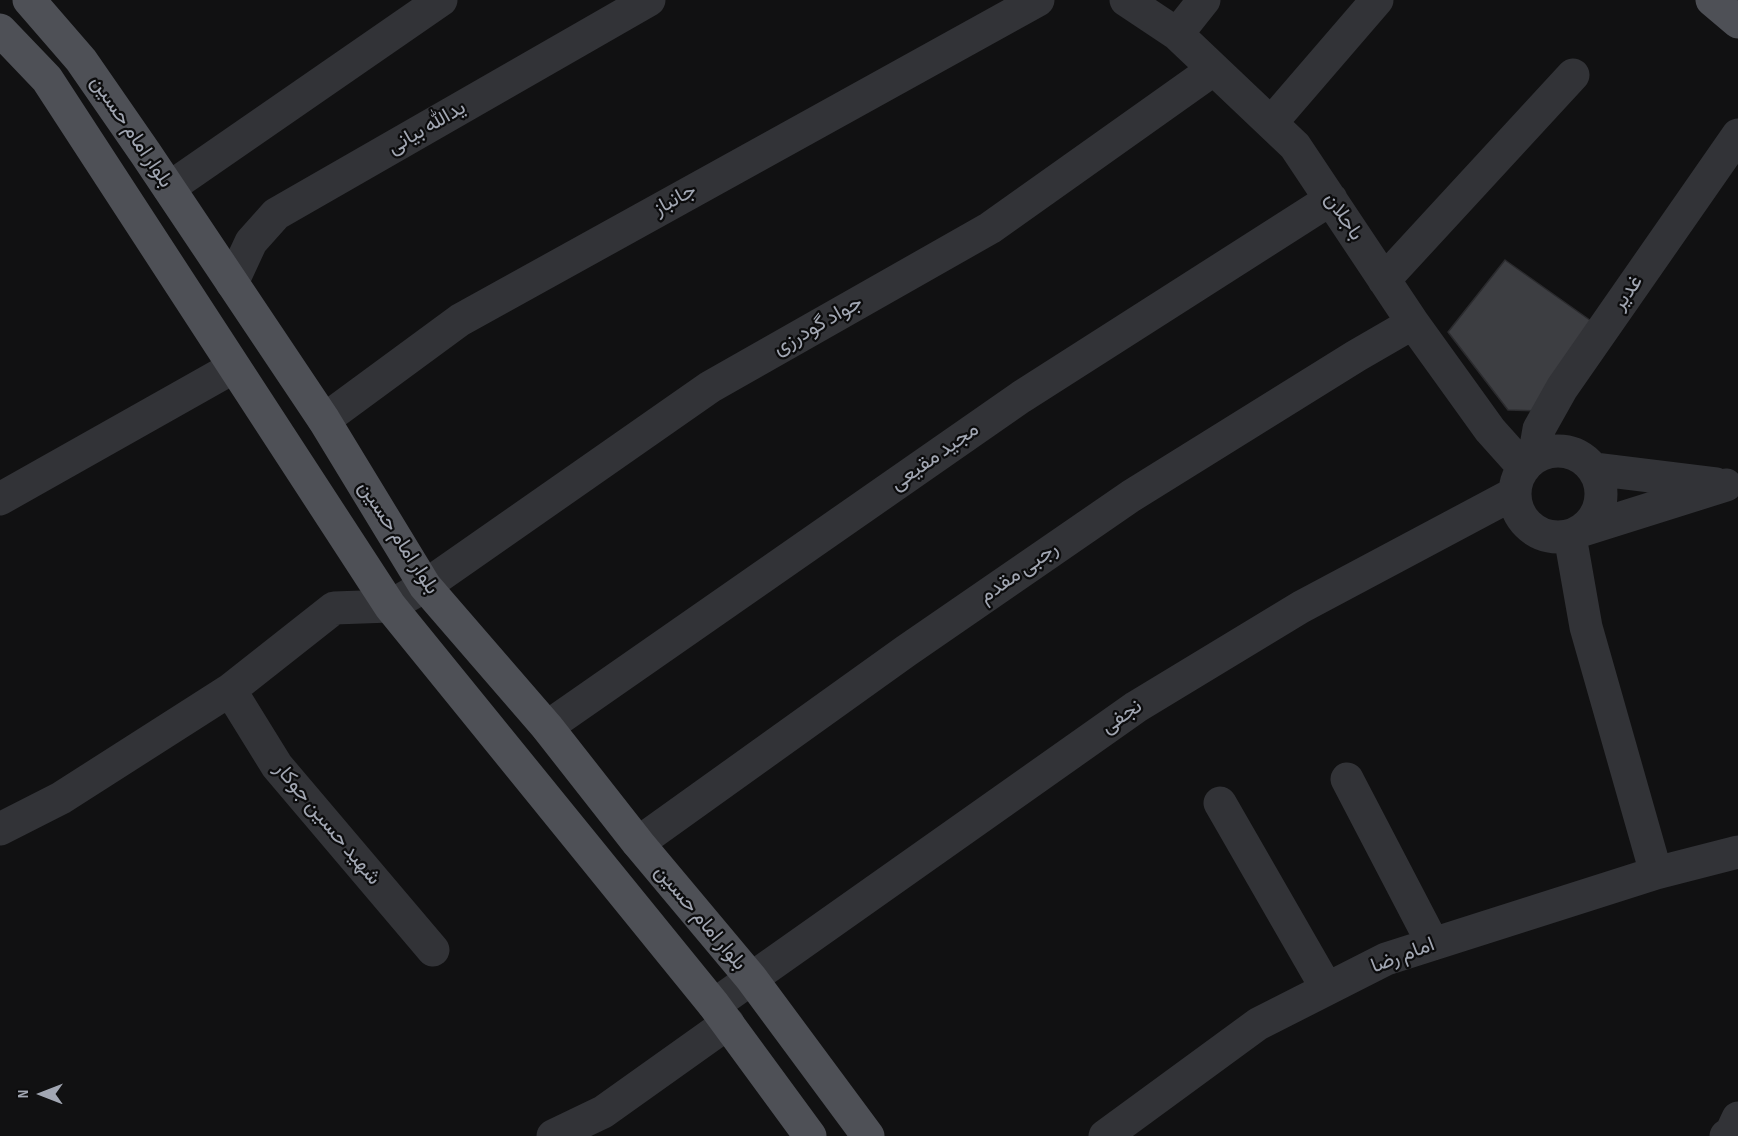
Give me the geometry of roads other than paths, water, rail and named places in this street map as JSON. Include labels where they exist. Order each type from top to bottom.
[{"type":"main road","name":"بلوار امام حسین","points":[[29,0],[81,60],[169,188],[324,420],[424,586],[547,727],[638,843],[751,978],[868,1136]]},
{"type":"main road","points":[[1712,0],[1738,22]]},
{"type":"main road","name":"بلوار امام حسین","points":[[2,36],[47,80],[390,606],[721,1014],[810,1136]]},
{"type":"street","points":[[169,188],[441,0]]},
{"type":"street","name":"یدالله بیانی","points":[[232,283],[251,242],[276,214],[649,0]]},
{"type":"street","name":"جانباز","points":[[324,420],[460,320],[1038,0]]},
{"type":"street","name":"باجلان","points":[[1126,0],[1177,34],[1295,146],[1413,323],[1524,473]]},
{"type":"street","points":[[1177,34],[1203,0]]},
{"type":"street","points":[[1271,123],[1377,0]]},
{"type":"street","name":"جواد گودرزی","points":[[390,606],[424,586],[710,387],[990,228],[1214,69]]},
{"type":"street","points":[[1384,280],[1573,75]]},
{"type":"street","name":"غدیر","points":[[1524,473],[1539,429],[1562,388],[1738,135]]},
{"type":"street","name":"مجید مقیعی","points":[[547,727],[1022,397],[1331,199]]},
{"type":"street","name":"رجبی مقدم","points":[[638,843],[906,651],[1131,496],[1413,323]]},
{"type":"street","points":[[0,499],[234,367]]},
{"type":"street","points":[[1656,873],[1586,627],[1577,533],[1599,509],[1602,495],[1594,469],[1585,459],[1559,450],[1524,473],[1522,519],[1532,529],[1557,538],[1577,533],[1732,486]]},
{"type":"street","points":[[1594,469],[1732,486]]},
{"type":"street","name":"نجفی","points":[[553,1136],[603,1112],[721,1014],[751,978],[1136,707],[1524,473]]},
{"type":"street","points":[[0,829],[61,798],[230,690],[334,608],[390,606]]},
{"type":"street","name":"شهید حسین جوکار","points":[[230,690],[277,766],[433,950]]},
{"type":"street","points":[[1347,779],[1433,944]]},
{"type":"street","points":[[1220,803],[1326,989]]},
{"type":"street","name":"امام رضا","points":[[1105,1136],[1258,1024],[1386,959],[1656,873],[1738,852]]},
{"type":"street","points":[[1726,1136],[1731,1133],[1738,1118]]}]
